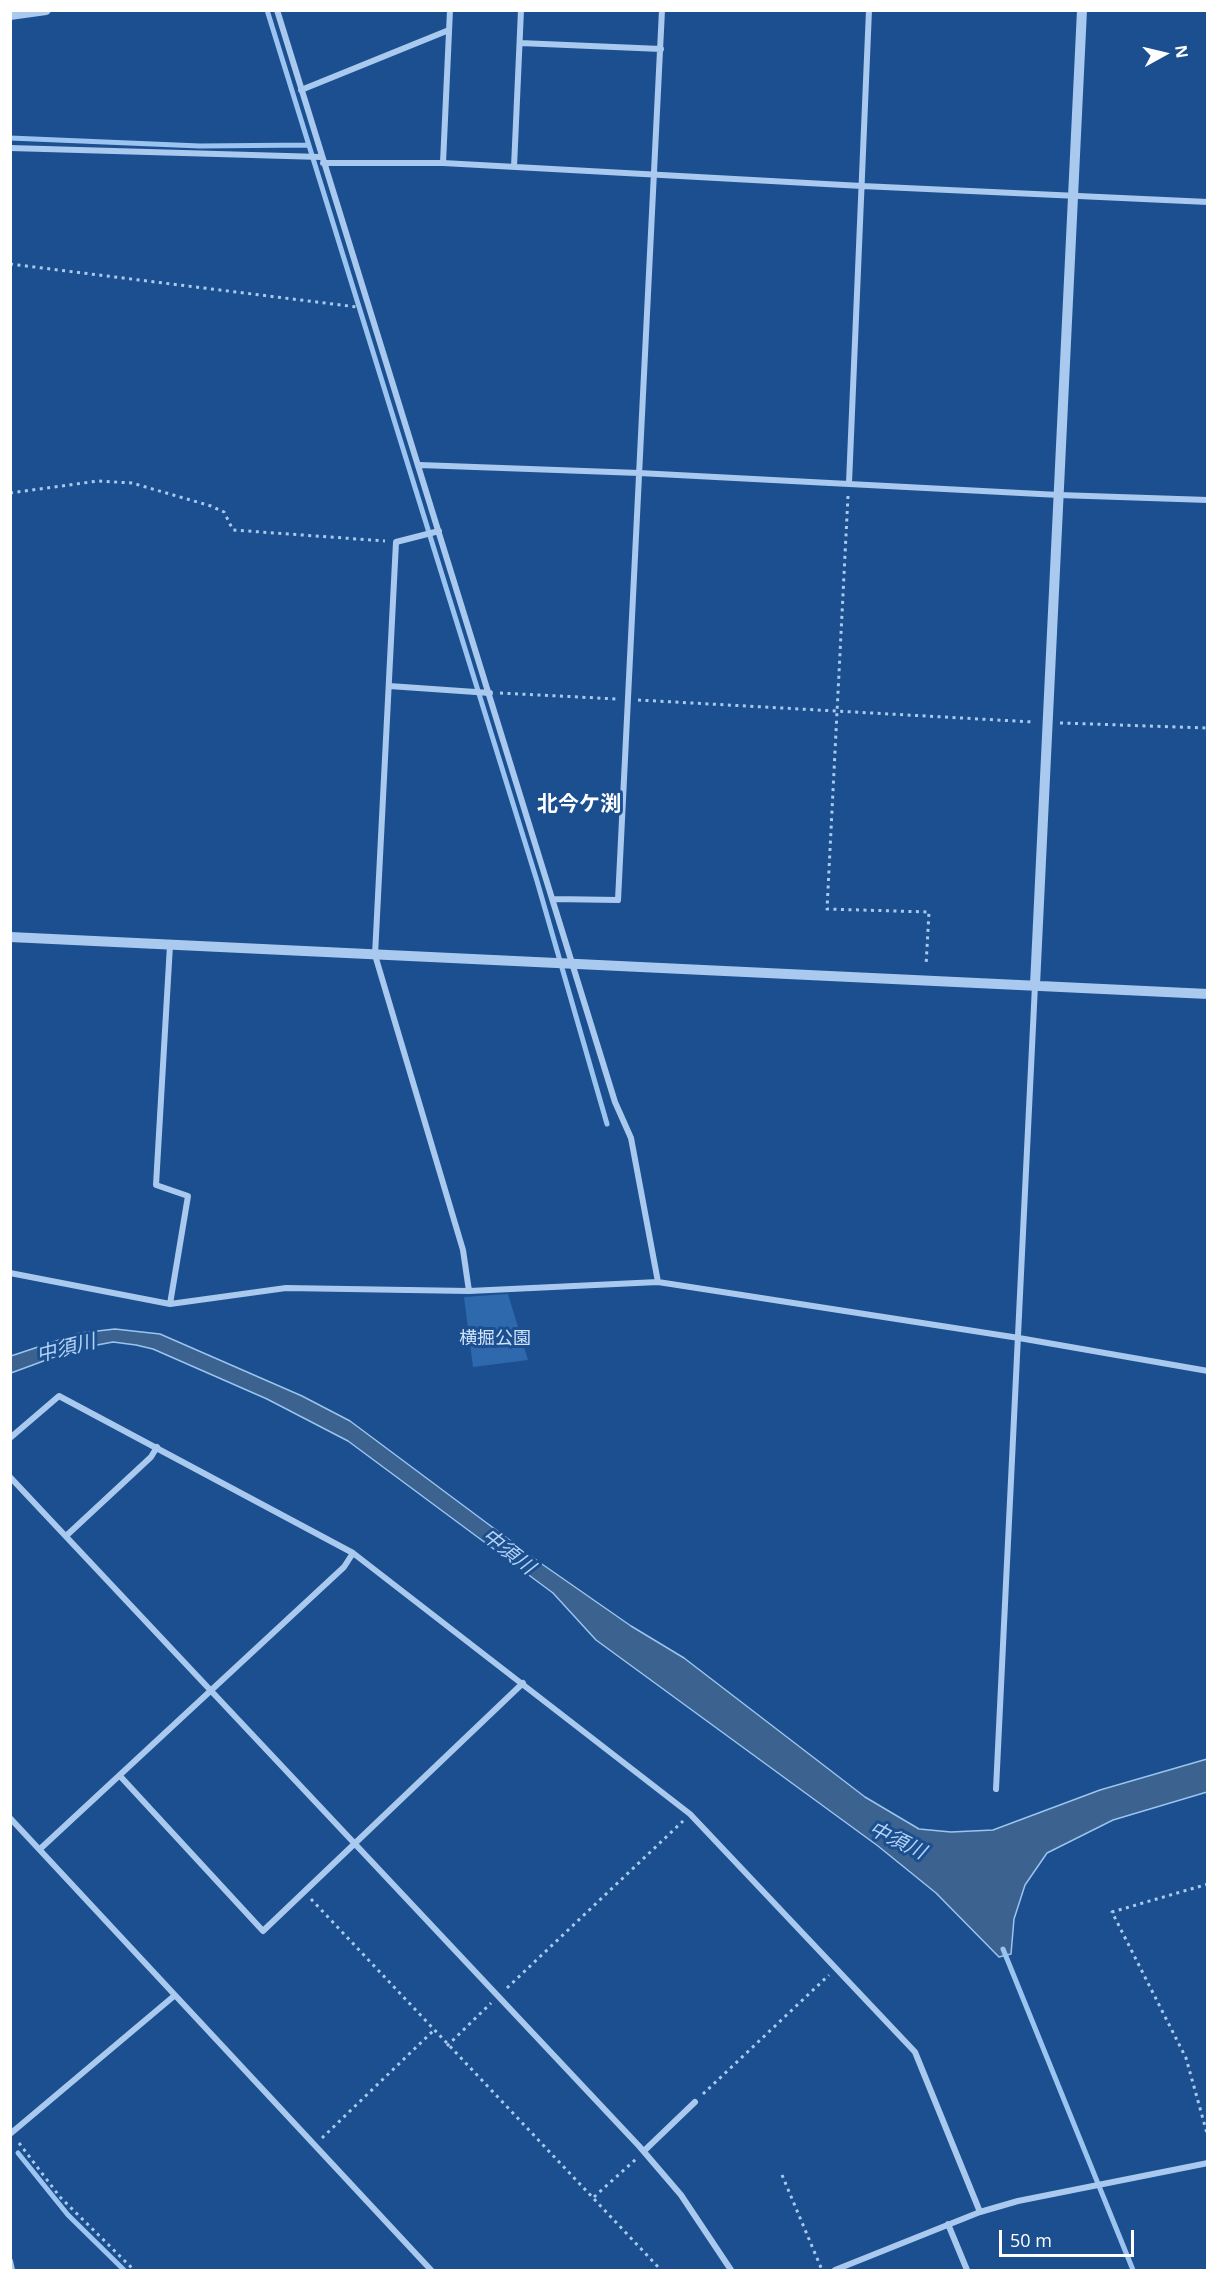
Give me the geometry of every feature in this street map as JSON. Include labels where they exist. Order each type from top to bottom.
[{"type":"street","points":[[10,15],[45,10]]},
{"type":"street","points":[[277,10],[575,965],[615,1102],[631,1138],[658,1282]]},
{"type":"street","points":[[443,163],[450,10]]},
{"type":"street","points":[[514,167],[521,10]]},
{"type":"street","points":[[554,899],[618,900],[662,10]]},
{"type":"street","points":[[849,483],[870,10]]},
{"type":"street","points":[[996,1789],[1082,10]]},
{"type":"street","points":[[301,90],[449,30]]},
{"type":"street","points":[[520,43],[661,50]]},
{"type":"street","points":[[10,148],[443,163],[1208,202]]},
{"type":"street","points":[[420,465],[1208,500]]},
{"type":"street","points":[[439,531],[396,542],[375,955],[463,1250],[469,1291]]},
{"type":"street","points":[[389,686],[489,693]]},
{"type":"street","points":[[10,938],[1208,994]]},
{"type":"street","points":[[170,945],[156,1185],[188,1196],[170,1304]]},
{"type":"street","points":[[10,1273],[170,1304],[286,1288],[469,1291],[658,1282],[1019,1338],[1208,1371]]},
{"type":"street","points":[[10,1438],[59,1396],[353,1553],[690,1814],[915,2052],[980,2211]]},
{"type":"street","points":[[66,1536],[151,1457],[157,1447]]},
{"type":"street","points":[[10,1477],[644,2151],[681,2195],[731,2271]]},
{"type":"street","points":[[40,1849],[344,1567],[353,1553]]},
{"type":"street","points":[[120,1776],[263,1931],[523,1683]]},
{"type":"street","points":[[10,1818],[431,2271]]},
{"type":"street","points":[[11,2133],[174,1996]]},
{"type":"street","points":[[644,2151],[694,2102]]},
{"type":"street","points":[[835,2271],[980,2211],[1208,2163]]},
{"type":"street","points":[[948,2224],[968,2271]]},
{"type":"street","points":[[10,2262],[12,2271]]},
{"type":"path","points":[[10,264],[370,309]]},
{"type":"path","points":[[10,493],[98,481],[132,483],[211,506],[224,512],[233,530],[396,542]]},
{"type":"path","points":[[849,483],[827,909],[929,912],[925,980]]},
{"type":"path","points":[[489,693],[1048,723],[1208,728]]},
{"type":"path","points":[[447,2046],[690,1814]]},
{"type":"path","points":[[1208,1884],[1112,1912],[1186,2058],[1208,2137]]},
{"type":"path","points":[[304,1891],[447,2046],[661,2271]]},
{"type":"path","points":[[694,2102],[837,1968]]},
{"type":"path","points":[[314,2146],[433,2031]]},
{"type":"path","points":[[11,2133],[60,2197],[134,2271]]},
{"type":"path","points":[[594,2198],[644,2151]]},
{"type":"path","points":[[782,2175],[822,2271]]},
{"type":"green space","name":"横掘公園","points":[[508,1294],[528,1360],[473,1367],[464,1297]]},
{"type":"water","name":"中須川","points":[[115,1329],[160,1334],[302,1396],[350,1421],[539,1562],[631,1626],[684,1658],[865,1797],[919,1829],[951,1832],[993,1830],[1100,1790],[1207,1759],[1207,1792],[1113,1820],[1047,1853],[1025,1885],[1014,1919],[1011,1954],[999,1957],[936,1893],[878,1846],[596,1640],[553,1593],[348,1441],[267,1399],[153,1349],[136,1345],[113,1342],[76,1349],[11,1373],[11,1356],[80,1333]]},
{"type":"waterway","points":[[267,10],[537,881],[607,1124]]},
{"type":"waterway","points":[[10,138],[200,146],[309,145]]},
{"type":"waterway","points":[[1003,1949],[1133,2270]]},
{"type":"waterway","points":[[18,2153],[68,2215],[124,2270]]},
{"type":"district","name":"北今ケ渕","points":[[579,805]]}]
